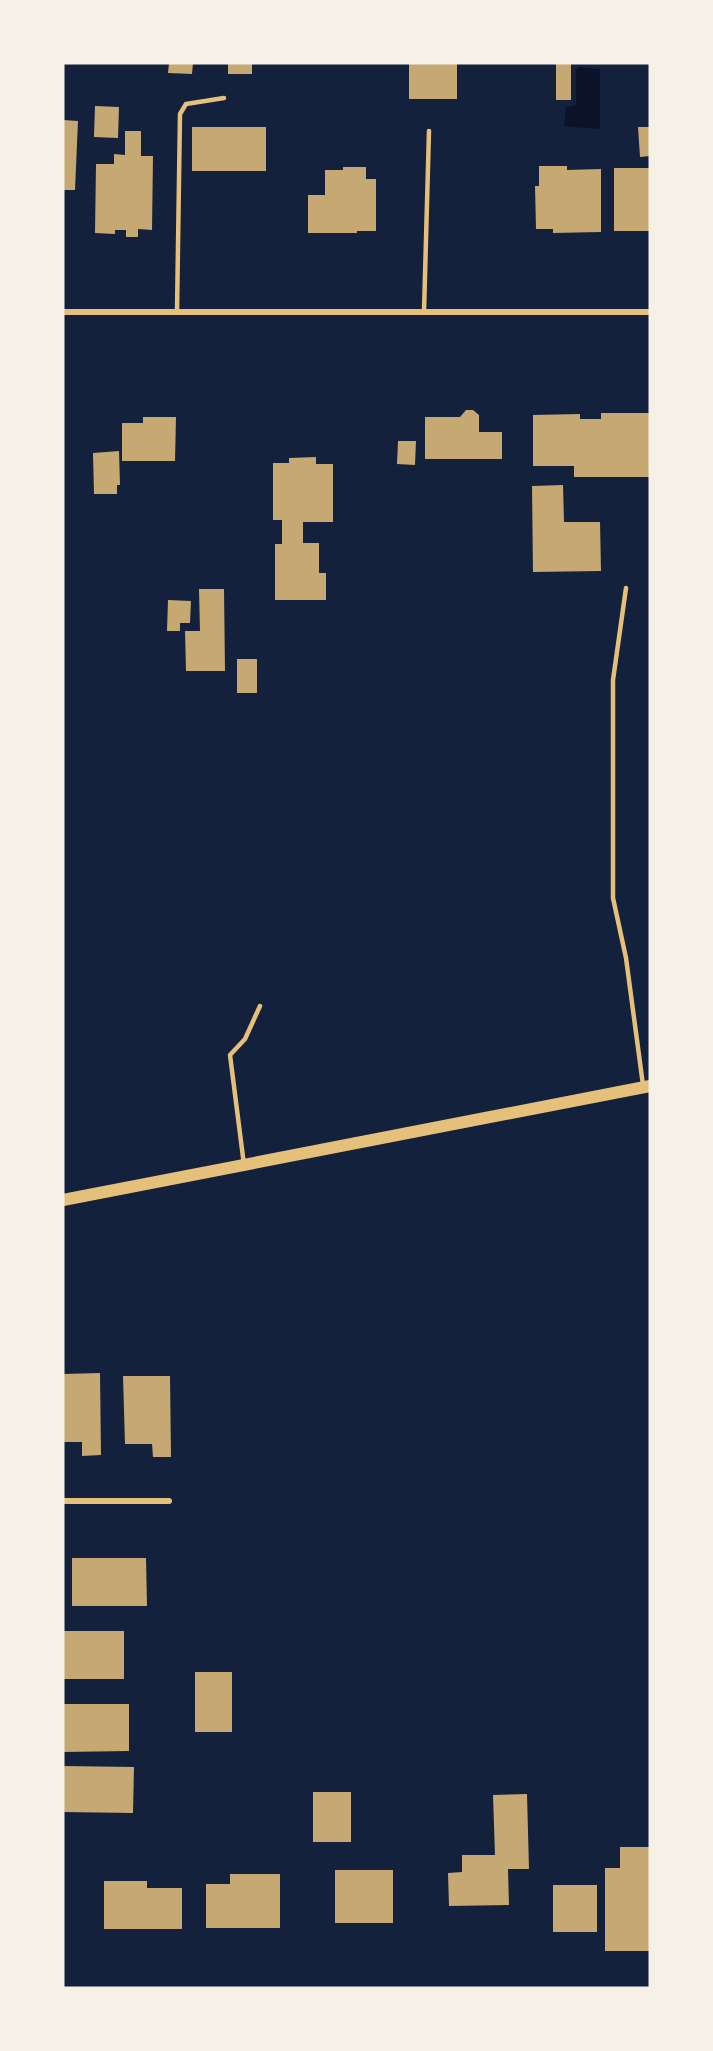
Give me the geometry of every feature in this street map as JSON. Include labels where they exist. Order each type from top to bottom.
[{"type":"main road","points":[[63,1200],[647,1087]]},
{"type":"street","points":[[63,312],[650,312]]},
{"type":"street","points":[[63,1501],[170,1501]]},
{"type":"lane","points":[[177,312],[180,114],[186,104],[224,98]]},
{"type":"lane","points":[[424,312],[429,131]]},
{"type":"lane","points":[[626,588],[613,680],[613,898],[627,958],[647,1087]]},
{"type":"lane","points":[[244,1165],[230,1055],[245,1039],[260,1006]]},
{"type":"water","points":[[579,67],[600,69],[600,127],[597,129],[564,126],[566,107],[576,105],[576,69]]},
{"type":"building","points":[[169,63],[193,63],[192,74],[168,73]]},
{"type":"building","points":[[228,63],[252,63],[252,74],[228,74]]},
{"type":"building","points":[[409,63],[457,63],[457,99],[409,99]]},
{"type":"building","points":[[556,63],[571,63],[571,100],[556,100]]},
{"type":"building","points":[[95,106],[119,107],[118,138],[94,137]]},
{"type":"building","points":[[63,120],[78,121],[75,190],[63,190]]},
{"type":"building","points":[[192,127],[266,127],[266,171],[192,171]]},
{"type":"building","points":[[638,127],[650,127],[650,156],[640,157]]},
{"type":"building","points":[[125,131],[141,131],[141,156],[153,156],[152,230],[138,229],[138,237],[126,237],[126,230],[115,230],[115,234],[95,233],[96,164],[114,164],[114,154],[125,155]]},
{"type":"building","points":[[539,166],[567,166],[567,170],[601,169],[601,232],[553,233],[553,229],[536,229],[535,186],[539,186]]},
{"type":"building","points":[[343,167],[366,167],[366,179],[376,179],[376,231],[308,233],[308,195],[325,195],[325,170],[343,170]]},
{"type":"building","points":[[614,168],[650,168],[650,231],[614,231]]},
{"type":"building","points":[[466,410],[473,410],[479,415],[479,432],[502,432],[502,459],[425,459],[425,417],[460,417]]},
{"type":"building","points":[[601,413],[650,413],[650,477],[574,477],[574,466],[533,466],[533,415],[580,414],[580,419],[601,419]]},
{"type":"building","points":[[143,417],[176,417],[175,461],[122,461],[122,423],[143,423]]},
{"type":"building","points":[[398,441],[416,441],[415,465],[397,464]]},
{"type":"building","points":[[119,451],[120,485],[117,485],[117,494],[94,494],[93,453]]},
{"type":"building","points":[[316,457],[316,464],[333,464],[333,522],[303,522],[303,543],[319,543],[319,573],[326,573],[326,600],[275,600],[275,544],[282,544],[282,520],[273,520],[273,463],[289,463],[289,458]]},
{"type":"building","points":[[563,485],[564,522],[600,522],[601,571],[533,572],[532,486]]},
{"type":"building","points":[[199,589],[224,589],[225,671],[186,671],[185,631],[200,631]]},
{"type":"building","points":[[168,600],[191,601],[190,623],[180,623],[180,631],[167,631]]},
{"type":"building","points":[[237,659],[257,659],[257,693],[237,693]]},
{"type":"building","points":[[100,1373],[101,1455],[82,1456],[82,1442],[63,1442],[63,1374]]},
{"type":"building","points":[[123,1376],[170,1376],[171,1457],[153,1457],[152,1444],[125,1444]]},
{"type":"building","points":[[72,1558],[146,1558],[147,1606],[72,1606]]},
{"type":"building","points":[[63,1631],[124,1631],[124,1679],[63,1679]]},
{"type":"building","points":[[195,1672],[232,1672],[232,1732],[195,1732]]},
{"type":"building","points":[[63,1704],[129,1704],[129,1751],[63,1752]]},
{"type":"building","points":[[63,1766],[134,1767],[133,1813],[63,1812]]},
{"type":"building","points":[[313,1792],[351,1792],[351,1842],[313,1842]]},
{"type":"building","points":[[527,1794],[529,1869],[508,1869],[509,1905],[449,1906],[448,1873],[462,1872],[462,1855],[495,1855],[493,1795]]},
{"type":"building","points":[[620,1847],[650,1847],[650,1951],[605,1951],[605,1868],[620,1868]]},
{"type":"building","points":[[335,1870],[393,1870],[393,1923],[335,1923]]},
{"type":"building","points":[[230,1874],[280,1874],[280,1928],[206,1928],[206,1884],[230,1884]]},
{"type":"building","points":[[104,1881],[147,1881],[147,1888],[182,1888],[182,1929],[104,1929]]},
{"type":"building","points":[[553,1885],[597,1885],[597,1932],[553,1932]]}]
